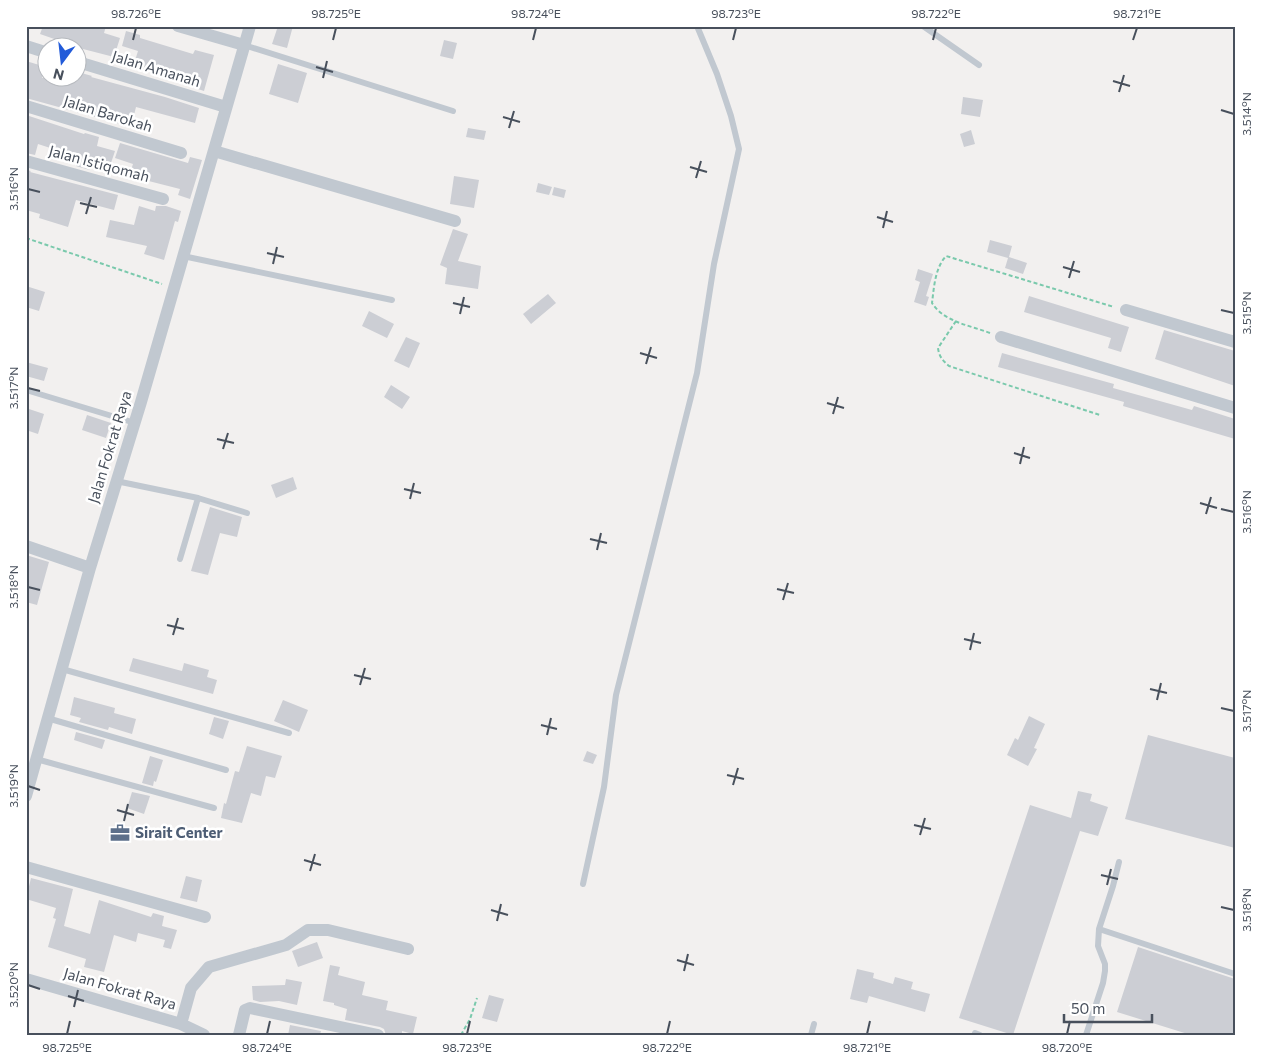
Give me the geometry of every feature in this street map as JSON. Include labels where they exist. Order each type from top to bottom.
[{"type":"street","points":[[178,26],[244,45]]},
{"type":"street","name":"Jalan Fokrat Raya","points":[[26,796],[90,568],[135,423],[250,26]]},
{"type":"street","points":[[26,46],[38,50]]},
{"type":"street","name":"Jalan Amanah","points":[[88,65],[226,107]]},
{"type":"street","name":"Jalan Barokah","points":[[26,106],[181,153]]},
{"type":"street","points":[[214,151],[456,222]]},
{"type":"street","name":"Jalan Istiqomah","points":[[26,161],[163,199]]},
{"type":"street","points":[[1126,310],[1235,342]]},
{"type":"street","points":[[1001,337],[1235,408]]},
{"type":"street","points":[[26,546],[90,568]]},
{"type":"street","points":[[26,867],[205,917]]},
{"type":"street","points":[[181,1024],[191,988],[209,967],[286,944],[308,930],[328,930],[408,949]]},
{"type":"street","name":"Jalan Fokrat Raya","points":[[26,978],[181,1024],[204,1035]]},
{"type":"street","points":[[239,1035],[245,1011],[248,1008],[378,1035]]},
{"type":"lane","points":[[583,884],[604,787],[616,694],[696,373],[714,264],[739,149],[717,74],[697,26]]},
{"type":"lane","points":[[923,26],[979,65]]},
{"type":"lane","points":[[244,45],[453,111]]},
{"type":"lane","points":[[183,256],[392,300]]},
{"type":"lane","points":[[26,390],[135,423]]},
{"type":"lane","points":[[116,481],[198,498],[247,513]]},
{"type":"lane","points":[[180,559],[198,498]]},
{"type":"lane","points":[[62,669],[289,733]]},
{"type":"lane","points":[[48,718],[226,770]]},
{"type":"lane","points":[[36,759],[214,808]]},
{"type":"lane","points":[[1086,1035],[1105,971],[1098,946],[1099,929],[1119,862]]},
{"type":"lane","points":[[1099,929],[1235,974]]},
{"type":"lane","points":[[811,1035],[814,1024]]},
{"type":"path","points":[[26,238],[174,288]]},
{"type":"path","points":[[1001,337],[948,319],[937,312],[932,303],[934,282],[941,261],[946,256],[1126,310]]},
{"type":"path","points":[[956,321],[938,348],[939,355],[949,366],[1100,415]]},
{"type":"path","points":[[461,1035],[470,1019],[477,998]]},
{"type":"building","points":[[43,26],[106,26],[104,33],[120,38],[114,57],[88,50],[88,38],[51,38],[40,34]]},
{"type":"building","points":[[278,26],[293,26],[287,48],[272,44]]},
{"type":"building","points":[[126,31],[140,35],[140,38],[193,54],[195,50],[214,55],[204,91],[186,85],[187,83],[133,67],[138,51],[122,46]]},
{"type":"building","points":[[444,40],[457,43],[453,59],[440,56]]},
{"type":"building","points":[[26,61],[38,65],[38,88],[88,88],[88,75],[199,108],[195,123],[136,107],[131,127],[26,98]]},
{"type":"building","points":[[278,64],[307,73],[298,103],[269,94]]},
{"type":"building","points":[[963,97],[983,100],[980,117],[961,114]]},
{"type":"building","points":[[26,115],[99,137],[97,146],[115,151],[110,166],[93,160],[90,170],[76,166],[78,157],[38,144],[35,155],[26,153]]},
{"type":"building","points":[[468,128],[486,131],[484,140],[466,137]]},
{"type":"building","points":[[971,130],[975,144],[964,147],[960,134]]},
{"type":"building","points":[[120,143],[188,163],[190,157],[202,160],[190,199],[178,195],[180,189],[129,176],[133,164],[115,158]]},
{"type":"building","points":[[26,170],[118,195],[114,210],[76,200],[68,227],[39,218],[40,214],[26,210]]},
{"type":"building","points":[[454,176],[479,180],[474,208],[450,204]]},
{"type":"building","points":[[538,183],[552,187],[549,195],[536,192]]},
{"type":"building","points":[[554,187],[566,190],[564,198],[552,195]]},
{"type":"building","points":[[139,206],[155,211],[156,206],[166,206],[181,211],[178,222],[175,221],[164,260],[144,254],[147,246],[106,237],[110,220],[134,225]]},
{"type":"building","points":[[453,229],[468,234],[458,261],[481,266],[478,289],[445,284],[447,268],[440,265]]},
{"type":"building","points":[[990,240],[1012,246],[1009,257],[1027,263],[1023,274],[1005,268],[1008,258],[987,252]]},
{"type":"building","points":[[918,269],[933,274],[926,296],[929,297],[926,306],[914,302],[920,282],[915,280]]},
{"type":"building","points":[[26,286],[45,292],[39,311],[26,307]]},
{"type":"building","points":[[548,294],[556,303],[531,324],[523,314]]},
{"type":"building","points":[[1029,296],[1129,327],[1121,352],[1108,348],[1111,338],[1024,312]]},
{"type":"building","points":[[369,311],[394,324],[387,338],[362,326]]},
{"type":"building","points":[[1164,330],[1235,351],[1235,386],[1155,359]]},
{"type":"building","points":[[406,337],[420,343],[409,368],[394,361]]},
{"type":"building","points":[[1002,353],[1114,384],[1113,388],[1192,410],[1194,406],[1235,419],[1235,439],[1123,406],[1124,402],[998,367]]},
{"type":"building","points":[[26,362],[48,368],[44,381],[26,376]]},
{"type":"building","points":[[391,385],[410,397],[402,409],[384,397]]},
{"type":"building","points":[[29,409],[44,414],[38,434],[26,430],[26,419]]},
{"type":"building","points":[[87,415],[111,423],[106,438],[82,430]]},
{"type":"building","points":[[293,477],[297,489],[276,498],[271,485]]},
{"type":"building","points":[[210,507],[242,517],[237,537],[220,533],[208,575],[191,571]]},
{"type":"building","points":[[26,555],[49,562],[37,605],[26,602]]},
{"type":"building","points":[[133,658],[182,671],[184,663],[209,670],[207,677],[217,680],[213,694],[129,671]]},
{"type":"building","points":[[74,697],[115,708],[114,713],[136,719],[132,734],[109,727],[108,730],[79,722],[81,718],[70,715]]},
{"type":"building","points":[[283,700],[308,710],[299,732],[274,721]]},
{"type":"building","points":[[1029,716],[1045,724],[1034,748],[1037,749],[1028,766],[1007,755],[1015,738],[1018,740]]},
{"type":"building","points":[[214,717],[229,721],[223,739],[209,734]]},
{"type":"building","points":[[76,732],[105,740],[102,749],[74,740]]},
{"type":"building","points":[[1148,735],[1235,758],[1235,848],[1125,819]]},
{"type":"building","points":[[247,746],[282,756],[275,778],[266,776],[261,796],[251,793],[242,823],[221,818],[235,771],[239,772]]},
{"type":"building","points":[[587,751],[597,755],[593,764],[583,761]]},
{"type":"building","points":[[150,756],[163,760],[153,786],[142,783]]},
{"type":"building","points":[[1078,791],[1092,794],[1090,801],[1108,807],[1098,836],[1080,831],[1013,1035],[959,1018],[1030,805],[1071,818]]},
{"type":"building","points":[[132,792],[150,796],[144,814],[127,808]]},
{"type":"building","points":[[186,876],[202,880],[197,902],[180,898]]},
{"type":"building","points":[[31,878],[73,889],[64,926],[90,934],[99,900],[151,917],[153,913],[164,916],[162,926],[177,930],[171,949],[163,947],[165,940],[138,933],[136,942],[114,935],[104,972],[84,967],[86,959],[48,947],[56,919],[53,918],[56,908],[26,899]]},
{"type":"building","points":[[317,942],[323,958],[298,967],[292,951]]},
{"type":"building","points":[[1138,947],[1235,979],[1235,1035],[1191,1035],[1117,1012]]},
{"type":"building","points":[[330,965],[340,967],[338,975],[365,982],[362,995],[388,1001],[386,1010],[417,1017],[413,1034],[402,1031],[402,1035],[386,1035],[384,1029],[380,1027],[345,1020],[347,1009],[334,1005],[334,1003],[323,1001]]},
{"type":"building","points":[[857,969],[874,973],[873,978],[893,984],[895,977],[913,982],[911,989],[930,994],[925,1012],[869,996],[867,1003],[850,999]]},
{"type":"building","points":[[286,979],[302,982],[297,1005],[279,1001],[260,1002],[253,1000],[252,986],[285,985]]},
{"type":"building","points":[[489,995],[504,999],[497,1022],[482,1018]]},
{"type":"building","points":[[290,1025],[321,1031],[320,1035],[288,1035]]},
{"type":"place","name":"Sirait Center","points":[[120,833]]}]
